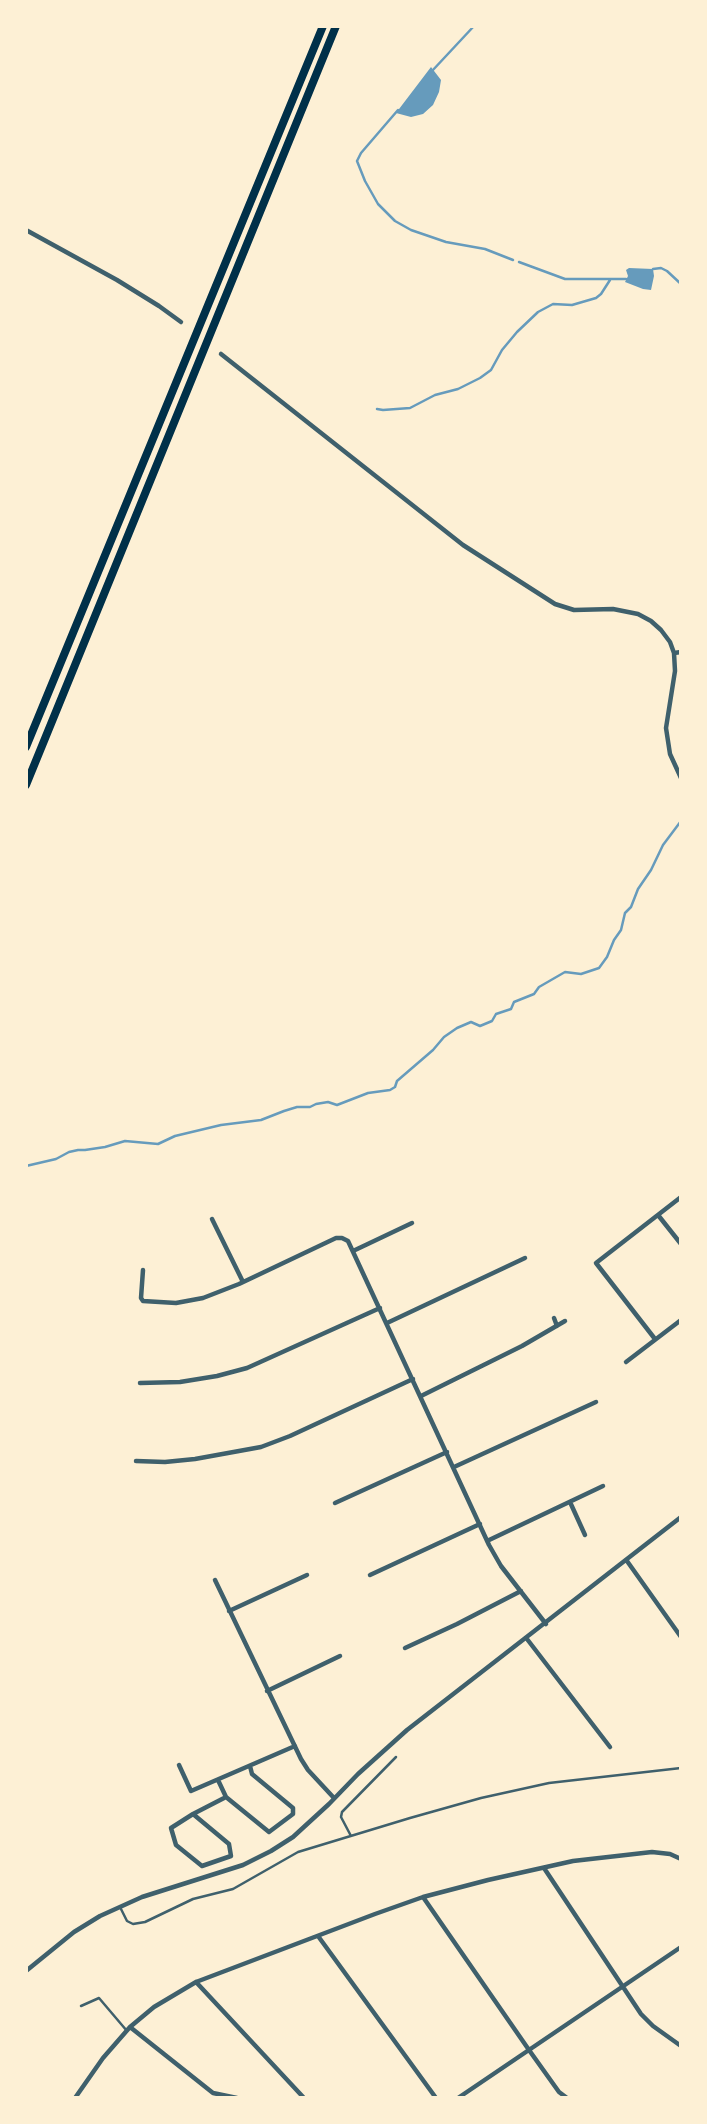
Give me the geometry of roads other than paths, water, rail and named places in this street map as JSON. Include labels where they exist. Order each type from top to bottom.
[{"type":"highway","points":[[26,747],[323,26]]},
{"type":"highway","points":[[26,785],[336,26]]},
{"type":"street","points":[[26,230],[117,281],[181,322]]},
{"type":"street","points":[[221,354],[463,545],[555,604],[575,610],[613,609],[638,614],[661,630],[674,653],[675,671],[666,728],[670,754],[681,778]]},
{"type":"street","points":[[674,653],[681,652]]},
{"type":"street","points":[[655,1339],[596,1264],[681,1197]]},
{"type":"street","points":[[658,1215],[681,1244]]},
{"type":"street","points":[[212,1219],[243,1282]]},
{"type":"street","points":[[353,1251],[412,1223]]},
{"type":"street","points":[[143,1270],[141,1298],[148,1303],[176,1303],[203,1298],[243,1282],[336,1238],[348,1241],[487,1541],[501,1566],[546,1624]]},
{"type":"street","points":[[387,1323],[525,1258]]},
{"type":"street","points":[[140,1383],[180,1382],[247,1368],[380,1307]]},
{"type":"street","points":[[554,1318],[557,1325]]},
{"type":"street","points":[[626,1362],[681,1320]]},
{"type":"street","points":[[421,1395],[523,1346],[565,1321]]},
{"type":"street","points":[[136,1461],[195,1460],[261,1447],[413,1379]]},
{"type":"street","points":[[454,1467],[596,1402]]},
{"type":"street","points":[[335,1503],[447,1452]]},
{"type":"street","points":[[487,1541],[603,1486]]},
{"type":"street","points":[[570,1502],[585,1535]]},
{"type":"street","points":[[26,1971],[74,1931],[120,1906],[233,1869],[293,1837],[407,1730],[681,1517]]},
{"type":"street","points":[[370,1575],[480,1524]]},
{"type":"street","points":[[627,1561],[681,1637]]},
{"type":"street","points":[[229,1611],[307,1575]]},
{"type":"street","points":[[215,1580],[308,1770],[334,1798]]},
{"type":"street","points":[[405,1648],[521,1591]]},
{"type":"street","points":[[527,1639],[610,1747]]},
{"type":"street","points":[[267,1691],[340,1656]]},
{"type":"street","points":[[179,1765],[191,1791],[295,1746]]},
{"type":"street","points":[[218,1780],[226,1797],[269,1832],[293,1814],[293,1808],[253,1774],[250,1766]]},
{"type":"street","points":[[193,1814],[229,1844],[231,1856],[202,1866],[176,1845],[171,1828],[193,1814],[226,1797]]},
{"type":"street","points":[[75,2098],[103,2058],[128,2029],[154,2007],[196,1982],[423,1897],[488,1880],[573,1861],[652,1852],[670,1854],[681,1859]]},
{"type":"street","points":[[544,1868],[641,2014],[681,2046]]},
{"type":"street","points":[[423,1897],[559,2092],[567,2098]]},
{"type":"street","points":[[318,1936],[436,2098]]},
{"type":"street","points":[[458,2098],[681,1947]]},
{"type":"street","points":[[196,1982],[304,2098]]},
{"type":"street","points":[[128,2029],[213,2094],[236,2098]]},
{"type":"lane","points":[[351,1836],[341,1817],[342,1812],[396,1757]]},
{"type":"lane","points":[[120,1906],[127,1921],[133,1924],[145,1923],[193,1899],[233,1889],[298,1852],[470,1801],[549,1783],[681,1769]]},
{"type":"lane","points":[[81,2006],[99,1998],[128,2029]]},
{"type":"water","points":[[431,67],[441,80],[433,105],[423,114],[411,117],[396,113]]},
{"type":"water","points":[[653,269],[651,290],[625,282],[628,276],[626,270]]},
{"type":"waterway","points":[[432,71],[474,26]]},
{"type":"waterway","points":[[398,110],[357,161],[378,204],[395,221],[411,230],[446,242],[485,249],[513,260]]},
{"type":"waterway","points":[[519,262],[565,279],[626,279]]},
{"type":"waterway","points":[[653,269],[661,268],[667,271],[681,284]]},
{"type":"waterway","points":[[377,409],[410,408],[435,395],[458,389],[480,378],[491,370],[502,350],[538,312],[553,304],[572,305],[596,298],[610,280]]},
{"type":"waterway","points":[[26,1166],[56,1159],[69,1152],[125,1141],[158,1144],[175,1136],[221,1125],[261,1120],[297,1107],[328,1102],[337,1105],[368,1093],[390,1090],[444,1037],[457,1028],[471,1022],[480,1026],[492,1021],[496,1014],[511,1009],[514,1002],[534,994],[539,987],[565,972],[581,974],[599,968],[621,930],[625,913],[631,907],[638,889],[663,845],[681,821]]}]
